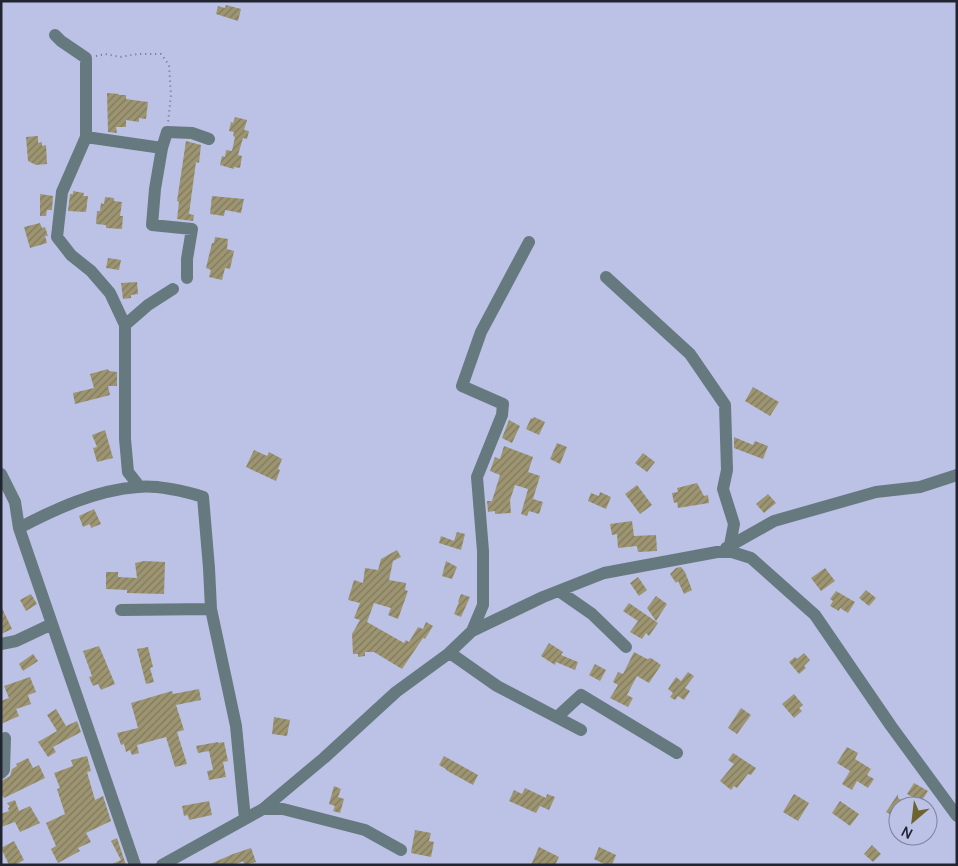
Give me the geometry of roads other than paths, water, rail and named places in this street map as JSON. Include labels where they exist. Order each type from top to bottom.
[{"type":"street","points":[[55,34],[61,41],[86,58],[86,137],[62,192],[57,237],[71,255],[91,271],[110,293],[124,325],[124,439],[128,472],[139,486]]},
{"type":"street","points":[[187,278],[187,259],[192,229],[152,225],[155,190],[162,148],[167,132],[192,133],[208,139]]},
{"type":"street","points":[[86,137],[162,148]]},
{"type":"street","points":[[472,631],[483,605],[483,551],[477,477],[502,414],[503,404],[462,386],[482,332],[529,242]]},
{"type":"street","points":[[606,278],[690,354],[725,405],[727,470],[723,489],[734,524],[730,545]]},
{"type":"street","points":[[124,325],[148,305],[173,289]]},
{"type":"street","points":[[1,474],[15,502],[19,528],[136,865]]},
{"type":"street","points":[[717,552],[774,521],[876,492],[920,487],[957,475]]},
{"type":"street","points":[[19,528],[53,510],[105,492],[139,486],[188,492],[202,497],[211,610],[236,726],[245,819]]},
{"type":"street","points":[[162,865],[263,809],[324,758],[396,692],[450,653],[472,631],[559,591],[604,573],[717,552],[732,552],[751,558],[815,615],[890,726],[957,816]]},
{"type":"street","points":[[559,591],[592,614],[626,647]]},
{"type":"street","points":[[121,610],[211,610]]},
{"type":"street","points":[[1,644],[16,641],[52,624]]},
{"type":"street","points":[[450,653],[498,686],[581,730]]},
{"type":"street","points":[[556,717],[582,695],[677,753]]},
{"type":"street","points":[[1,773],[4,770],[5,738]]},
{"type":"street","points":[[263,809],[283,809],[365,830],[401,850]]}]
